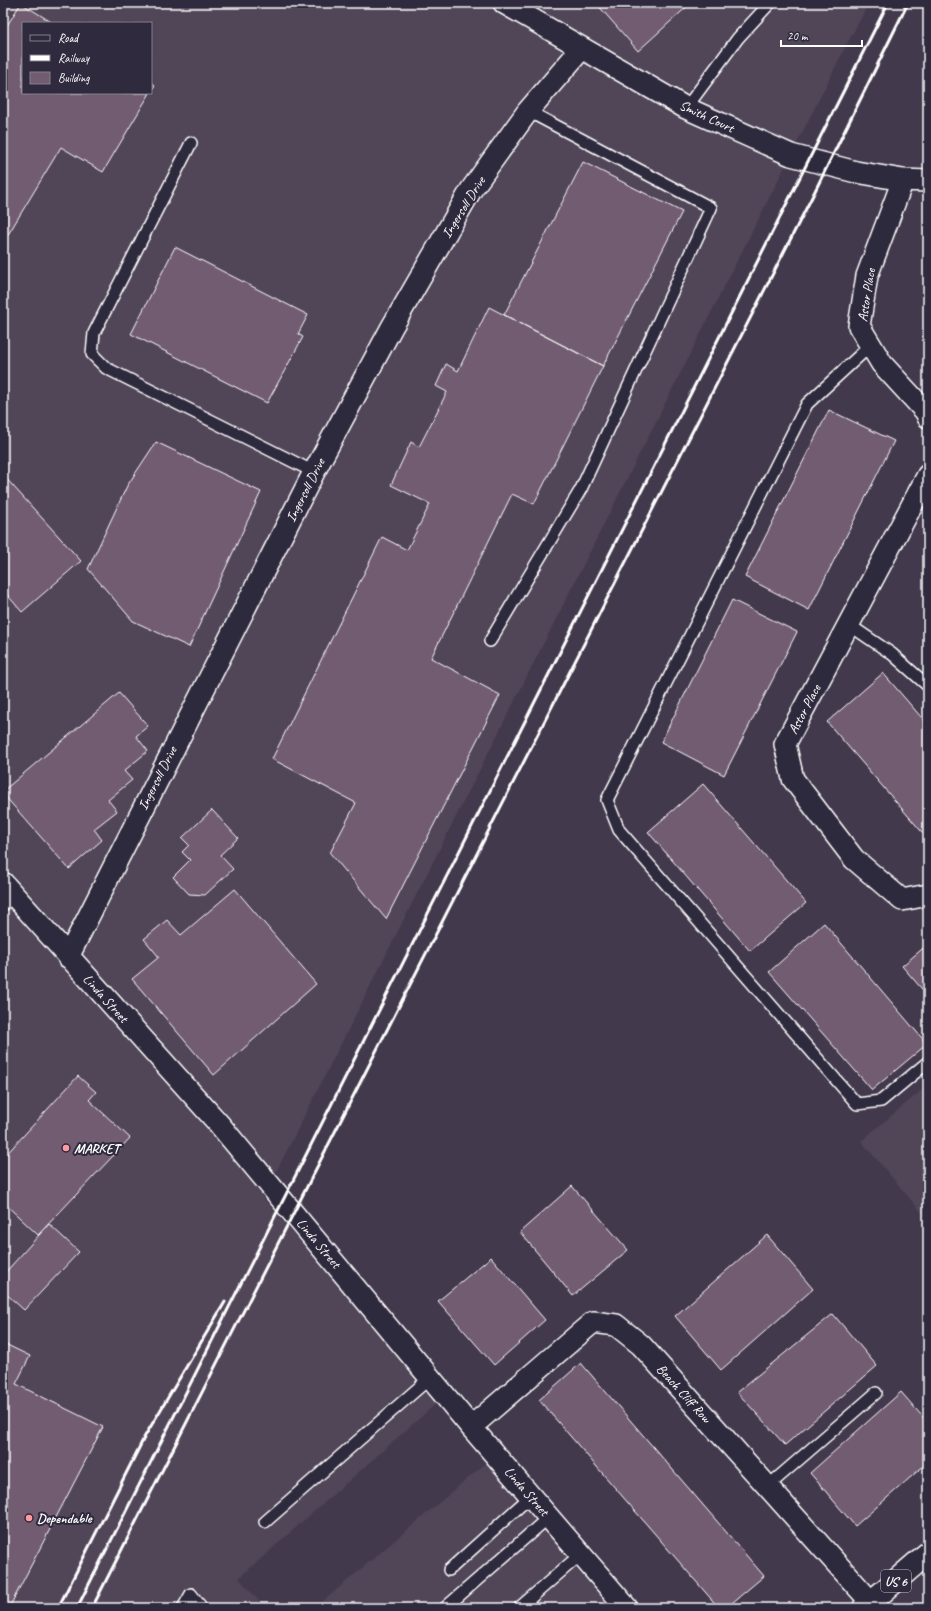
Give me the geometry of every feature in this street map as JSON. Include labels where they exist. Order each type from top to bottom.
[{"type":"main road","name":"US 6","points":[[867,1605],[928,1553]]},
{"type":"street","name":"Smith Court","points":[[504,3],[686,108],[791,155],[856,172],[903,180],[928,181]]},
{"type":"street","name":"Ingersoll Drive","points":[[68,957],[314,472],[392,327],[471,190],[528,111],[582,48]]},
{"type":"street","name":"Astor Place","points":[[903,180],[867,276],[859,326],[882,364],[926,412],[928,417]]},
{"type":"street","name":"Astor Place","points":[[928,475],[785,744],[793,779],[854,859],[902,900],[928,895]]},
{"type":"street","name":"Linda Street","points":[[7,895],[68,957],[219,1124],[431,1377],[471,1427],[581,1554],[619,1605]]},
{"type":"street","name":"Beach Cliff Row","points":[[471,1427],[593,1322],[616,1325],[641,1345],[767,1487],[867,1605]]},
{"type":"lane","points":[[686,108],[738,38],[770,3]]},
{"type":"lane","points":[[490,642],[581,489],[711,208],[528,111]]},
{"type":"lane","points":[[191,143],[94,333],[92,354],[106,368],[314,472]]},
{"type":"lane","points":[[871,344],[807,404],[607,800],[619,830],[857,1104],[881,1101],[928,1062]]},
{"type":"lane","points":[[848,624],[892,654],[928,686]]},
{"type":"lane","points":[[265,1522],[431,1377]]},
{"type":"lane","points":[[767,1487],[876,1393]]},
{"type":"lane","points":[[448,1570],[531,1496]]},
{"type":"lane","points":[[445,1608],[549,1517]]},
{"type":"lane","points":[[519,1608],[581,1554]]},
{"type":"lane","points":[[183,1608],[191,1594],[202,1608]]},
{"type":"shaded area","points":[[3,3],[869,3],[263,1198],[439,1401],[239,1578],[265,1608],[3,1608]]},
{"type":"shaded area","points":[[928,1085],[928,1220],[861,1141]]},
{"type":"shaded area","points":[[500,1451],[638,1608],[315,1608]]},
{"type":"building","points":[[21,3],[51,22],[22,22],[22,94],[149,94],[103,172],[61,147],[3,243],[3,32]]},
{"type":"building","points":[[596,3],[691,3],[638,51]]},
{"type":"building","points":[[152,83],[155,85],[152,90]]},
{"type":"building","points":[[583,162],[682,212],[603,366],[504,315]]},
{"type":"building","points":[[175,247],[308,315],[298,334],[303,337],[267,403],[131,334]]},
{"type":"building","points":[[489,307],[603,366],[534,504],[512,494],[431,658],[500,695],[386,919],[330,853],[356,803],[272,759],[382,537],[407,550],[430,504],[391,485],[411,442],[419,447],[447,392],[436,386],[446,364],[458,371]]},
{"type":"building","points":[[829,410],[894,441],[809,610],[745,577]]},
{"type":"building","points":[[156,442],[261,492],[189,647],[133,621],[88,569],[127,486]]},
{"type":"building","points":[[3,475],[81,561],[22,612],[3,590]]},
{"type":"building","points":[[732,600],[797,632],[724,775],[661,742]]},
{"type":"building","points":[[883,673],[928,725],[928,839],[827,722]]},
{"type":"building","points":[[119,693],[148,726],[136,736],[148,751],[124,771],[132,780],[108,800],[117,811],[94,829],[102,840],[69,869],[3,794],[3,791]]},
{"type":"building","points":[[703,784],[806,903],[750,951],[648,832]]},
{"type":"building","points":[[212,810],[238,838],[220,855],[233,869],[205,895],[189,894],[173,877],[190,860],[182,852],[189,845],[182,838]]},
{"type":"building","points":[[235,889],[316,984],[214,1075],[132,979],[159,957],[144,939],[167,920],[181,935]]},
{"type":"building","points":[[824,923],[927,1044],[872,1090],[769,972]]},
{"type":"building","points":[[928,944],[928,996],[902,966]]},
{"type":"building","name":"MARKET","points":[[78,1076],[96,1092],[89,1100],[130,1138],[38,1235],[3,1202],[3,1158]]},
{"type":"building","points":[[572,1186],[628,1250],[573,1296],[520,1232]]},
{"type":"building","points":[[49,1224],[79,1252],[24,1310],[3,1291],[3,1275]]},
{"type":"building","points":[[767,1235],[813,1289],[721,1370],[675,1316]]},
{"type":"building","points":[[491,1257],[545,1320],[494,1365],[438,1301]]},
{"type":"building","points":[[833,1314],[877,1366],[785,1445],[737,1392]]},
{"type":"building","name":"Dependable","points":[[3,1343],[30,1356],[16,1384],[103,1427],[9,1608],[3,1608]]},
{"type":"building","points":[[581,1363],[764,1576],[726,1608],[719,1608],[539,1400]]},
{"type":"building","points":[[901,1392],[928,1423],[928,1462],[855,1526],[810,1473]]},
{"type":"railway","points":[[77,1608],[888,3]]},
{"type":"railway","points":[[92,1608],[813,195],[908,3]]},
{"type":"railway","points":[[58,1608],[145,1436],[225,1302]]},
{"type":"place","name":"MARKET","points":[[66,1148]]},
{"type":"place","name":"Dependable","points":[[29,1518]]}]
